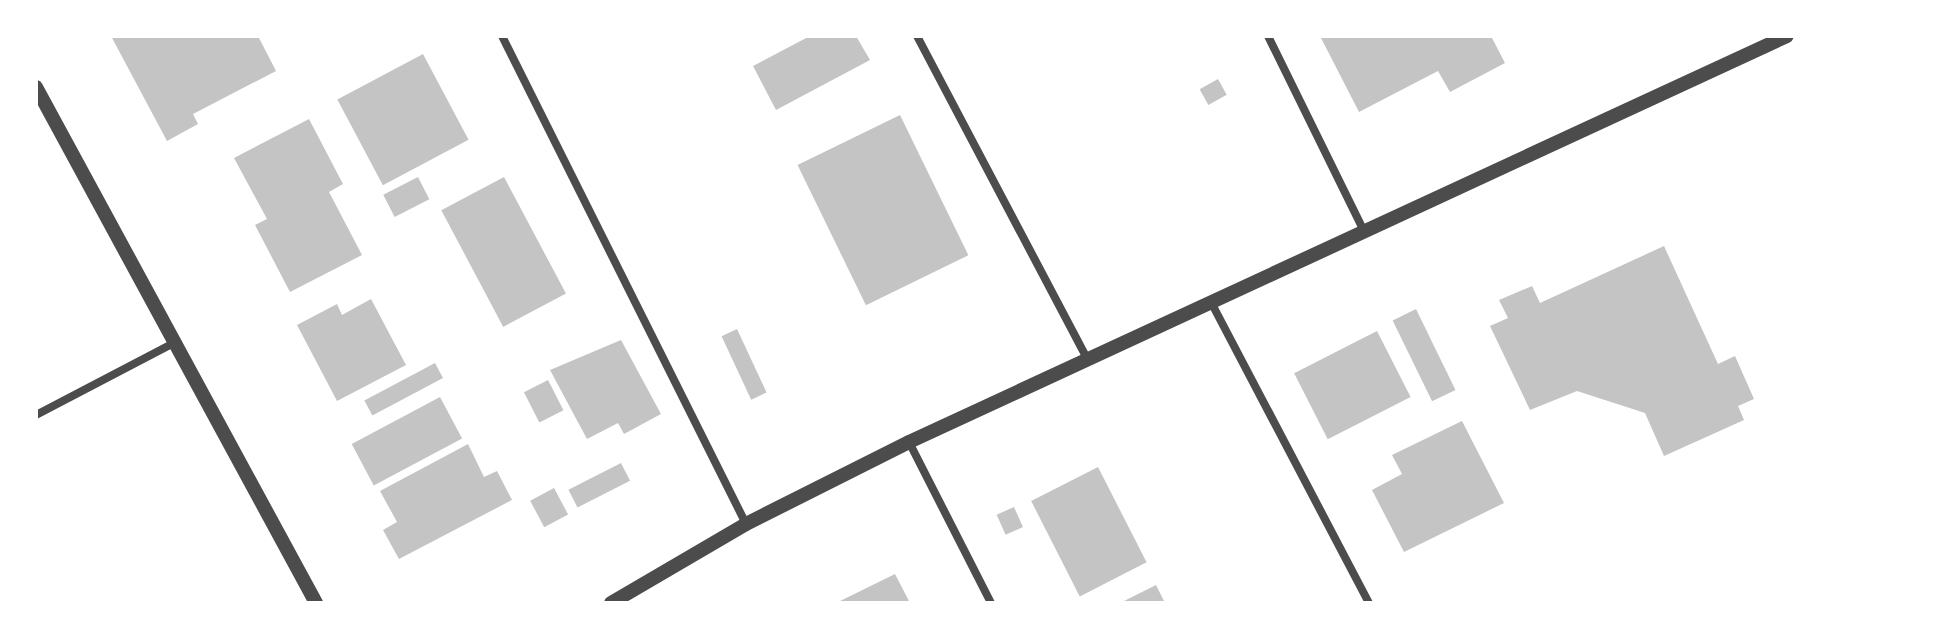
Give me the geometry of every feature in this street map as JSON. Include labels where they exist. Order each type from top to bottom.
[{"type":"street","points":[[502,36],[746,524]]},
{"type":"street","points":[[917,36],[1088,362]]},
{"type":"street","points":[[1268,36],[1365,233]]},
{"type":"street","points":[[611,603],[746,524],[909,442],[1088,362],[1787,36]]},
{"type":"street","points":[[36,87],[316,603]]},
{"type":"street","points":[[1212,304],[1369,603]]},
{"type":"street","points":[[36,415],[174,343]]},
{"type":"street","points":[[909,442],[991,603]]},
{"type":"building","points":[[111,36],[258,36],[276,71],[193,114],[198,124],[167,141]]},
{"type":"building","points":[[810,36],[856,36],[870,60],[776,110],[753,66]]},
{"type":"building","points":[[1320,36],[1491,36],[1505,63],[1450,92],[1438,71],[1359,112]]},
{"type":"building","points":[[423,54],[469,140],[383,185],[337,100]]},
{"type":"building","points":[[1218,79],[1227,95],[1208,105],[1200,89]]},
{"type":"building","points":[[900,115],[968,255],[866,305],[798,165]]},
{"type":"building","points":[[309,119],[343,184],[329,192],[362,255],[290,292],[255,225],[267,219],[234,158]]},
{"type":"building","points":[[418,177],[429,199],[395,217],[383,195]]},
{"type":"building","points":[[504,177],[566,294],[503,327],[441,210]]},
{"type":"building","points":[[1664,246],[1718,364],[1735,356],[1754,399],[1738,406],[1744,420],[1664,456],[1645,413],[1577,391],[1530,410],[1490,326],[1508,318],[1499,300],[1532,286],[1540,303]]},
{"type":"building","points":[[371,299],[406,365],[337,401],[297,325],[337,304],[342,315]]},
{"type":"building","points":[[1416,309],[1455,390],[1432,401],[1393,320]]},
{"type":"building","points":[[737,329],[767,392],[751,400],[722,336]]},
{"type":"building","points":[[1377,331],[1411,397],[1328,439],[1294,373]]},
{"type":"building","points":[[621,340],[661,414],[624,434],[618,423],[587,439],[550,370]]},
{"type":"building","points":[[435,363],[443,378],[372,416],[364,401]]},
{"type":"building","points":[[548,380],[563,410],[539,423],[524,392]]},
{"type":"building","points":[[440,397],[462,438],[374,485],[352,444]]},
{"type":"building","points":[[1462,421],[1504,503],[1404,552],[1372,490],[1402,474],[1392,455]]},
{"type":"building","points":[[468,444],[484,477],[497,471],[512,500],[399,559],[383,530],[397,522],[380,491]]},
{"type":"building","points":[[621,463],[630,481],[578,508],[568,490]]},
{"type":"building","points":[[1098,467],[1147,562],[1080,596],[1031,501]]},
{"type":"building","points":[[554,488],[568,514],[544,527],[530,501]]},
{"type":"building","points":[[1014,507],[1023,527],[1006,535],[997,515]]},
{"type":"building","points":[[895,574],[910,603],[836,603]]},
{"type":"building","points":[[1156,585],[1165,603],[1120,603]]}]
